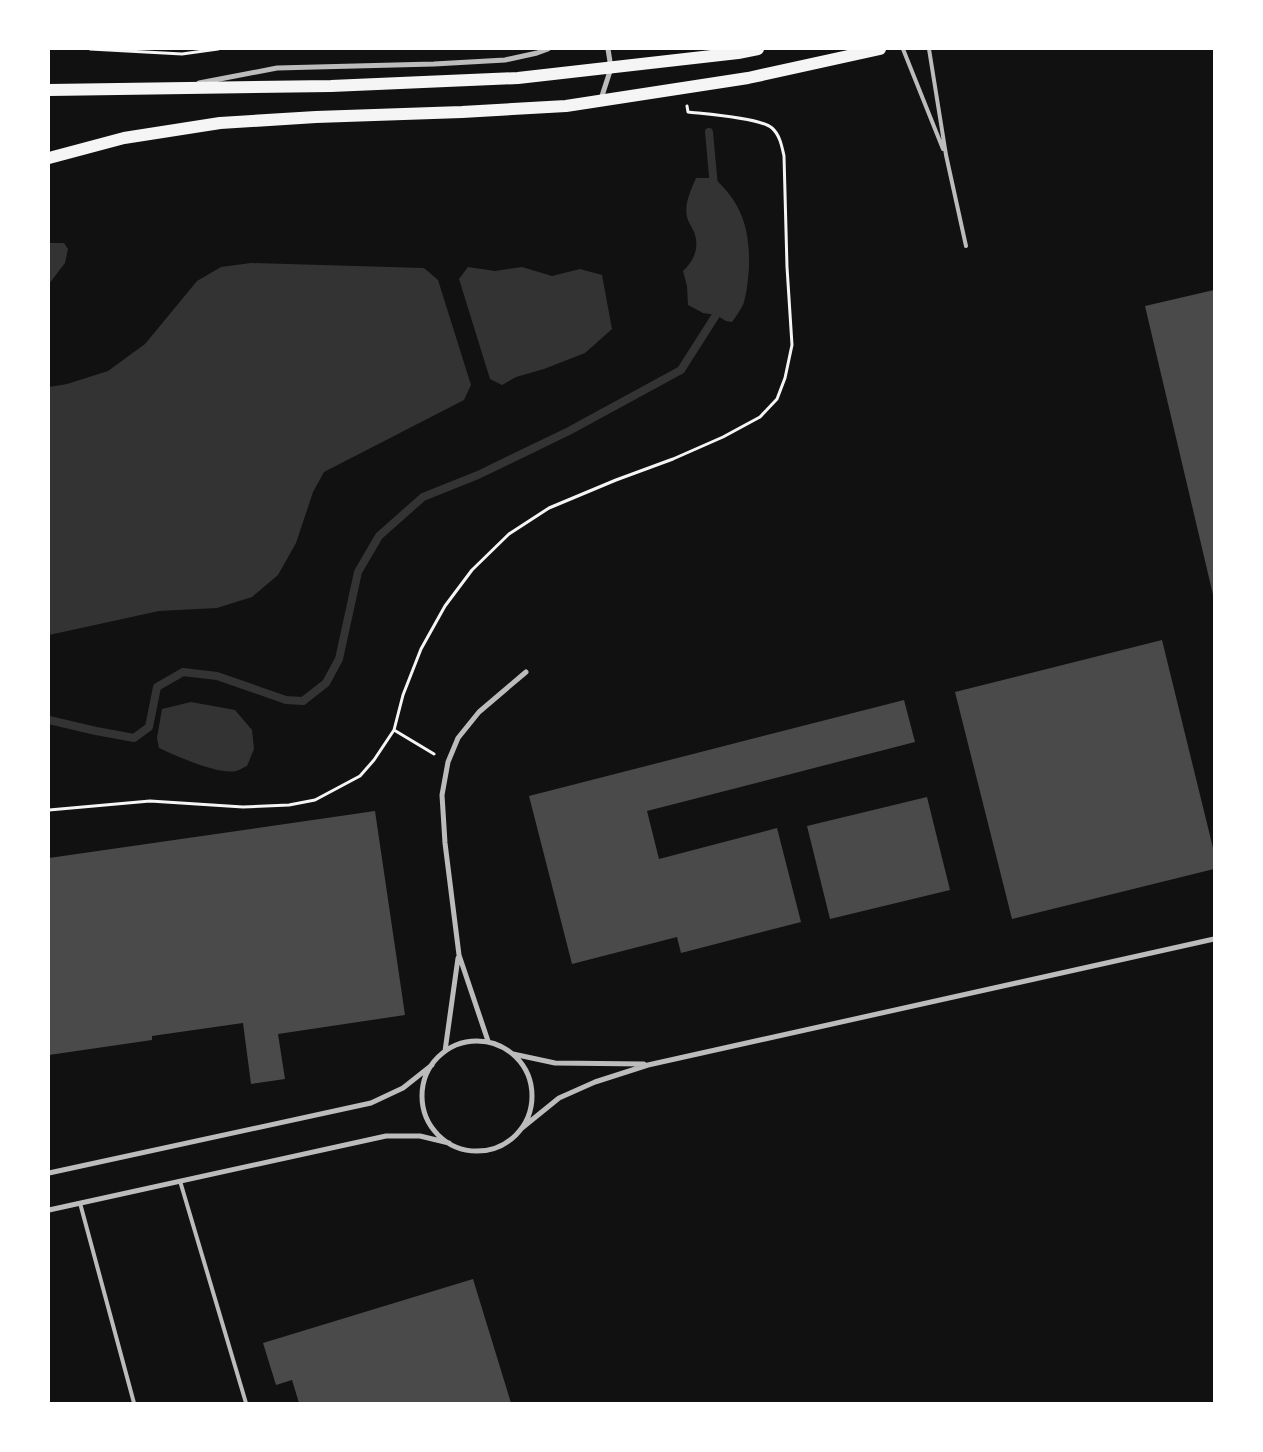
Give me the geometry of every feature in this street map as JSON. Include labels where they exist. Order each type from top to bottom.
[{"type":"main road","points":[[49,90],[331,86],[518,78],[738,53],[758,49]]},
{"type":"main road","points":[[49,158],[124,138],[220,122],[566,106],[748,78],[880,49]]},
{"type":"street","points":[[180,88],[277,68],[434,64],[505,60],[548,49]]},
{"type":"street","points":[[600,100],[611,68],[608,49]]},
{"type":"street","points":[[488,1042],[459,955],[442,795],[448,762],[458,738],[479,712],[526,672]]},
{"type":"street","points":[[49,1210],[386,1136],[420,1136],[449,1143],[464,1149],[480,1151],[496,1147],[511,1139],[559,1098],[595,1082],[648,1064],[1214,939]]},
{"type":"street","points":[[445,1051],[459,955]]},
{"type":"street","points":[[49,1173],[371,1103],[404,1088],[445,1051],[458,1044],[473,1041],[488,1042],[501,1046],[513,1054],[523,1066],[530,1081],[532,1097],[529,1113],[522,1128]]},
{"type":"street","points":[[513,1054],[555,1063],[648,1064]]},
{"type":"street","points":[[432,1064],[424,1080],[422,1098],[426,1116],[435,1131],[449,1143]]},
{"type":"lane","points":[[903,49],[946,155]]},
{"type":"lane","points":[[929,49],[946,155],[966,246]]},
{"type":"lane","points":[[180,1181],[246,1403]]},
{"type":"lane","points":[[80,1203],[134,1403]]},
{"type":"path","points":[[90,49],[182,54],[218,49]]},
{"type":"path","points":[[49,810],[150,801],[243,807],[289,805],[314,800],[360,776],[374,760],[394,730],[403,695],[421,649],[445,606],[472,570],[509,534],[549,508],[723,437],[760,418],[778,399],[785,378],[792,345],[784,156],[781,142],[774,129],[767,124],[688,112]]},
{"type":"path","points":[[394,730],[448,762]]},
{"type":"shaded area","points":[[696,178],[714,178],[724,187],[738,207],[746,229],[749,253],[747,286],[743,305],[732,322],[716,315],[703,313],[688,305],[687,286],[683,271],[695,253],[696,238],[688,219],[686,207]]},
{"type":"shaded area","points":[[49,243],[64,243],[68,249],[65,263],[49,284]]},
{"type":"shaded area","points":[[251,263],[424,268],[438,280],[471,385],[464,400],[324,472],[313,492],[296,543],[278,575],[252,597],[217,608],[159,611],[49,635],[49,387],[67,384],[108,371],[145,344],[197,281],[221,267]]},
{"type":"shaded area","points":[[468,267],[495,271],[522,267],[552,276],[580,269],[602,275],[612,329],[585,353],[544,369],[516,377],[502,385],[490,379],[459,279]]},
{"type":"shaded area","points":[[191,702],[235,710],[252,730],[254,749],[247,766],[236,771],[209,768],[159,748],[157,738],[162,709]]},
{"type":"building","points":[[1214,290],[1214,599],[1145,306]]},
{"type":"building","points":[[1162,640],[1214,852],[1214,869],[1012,919],[955,692]]},
{"type":"building","points":[[904,700],[915,742],[647,811],[659,859],[777,828],[801,922],[681,953],[677,937],[572,964],[529,796]]},
{"type":"building","points":[[927,797],[950,890],[830,919],[807,826]]},
{"type":"building","points":[[375,811],[405,1015],[278,1034],[285,1079],[251,1084],[243,1023],[152,1036],[152,1040],[49,1055],[49,858]]},
{"type":"building","points":[[473,1279],[511,1403],[299,1403],[292,1380],[276,1385],[263,1343]]},
{"type":"waterway","points":[[709,132],[714,187]]},
{"type":"waterway","points":[[49,720],[134,738],[149,727],[157,687],[183,672],[217,676],[286,700],[303,701],[326,683],[339,659],[358,572],[379,536],[423,497],[478,475],[569,431],[681,370],[716,315],[716,306]]}]
